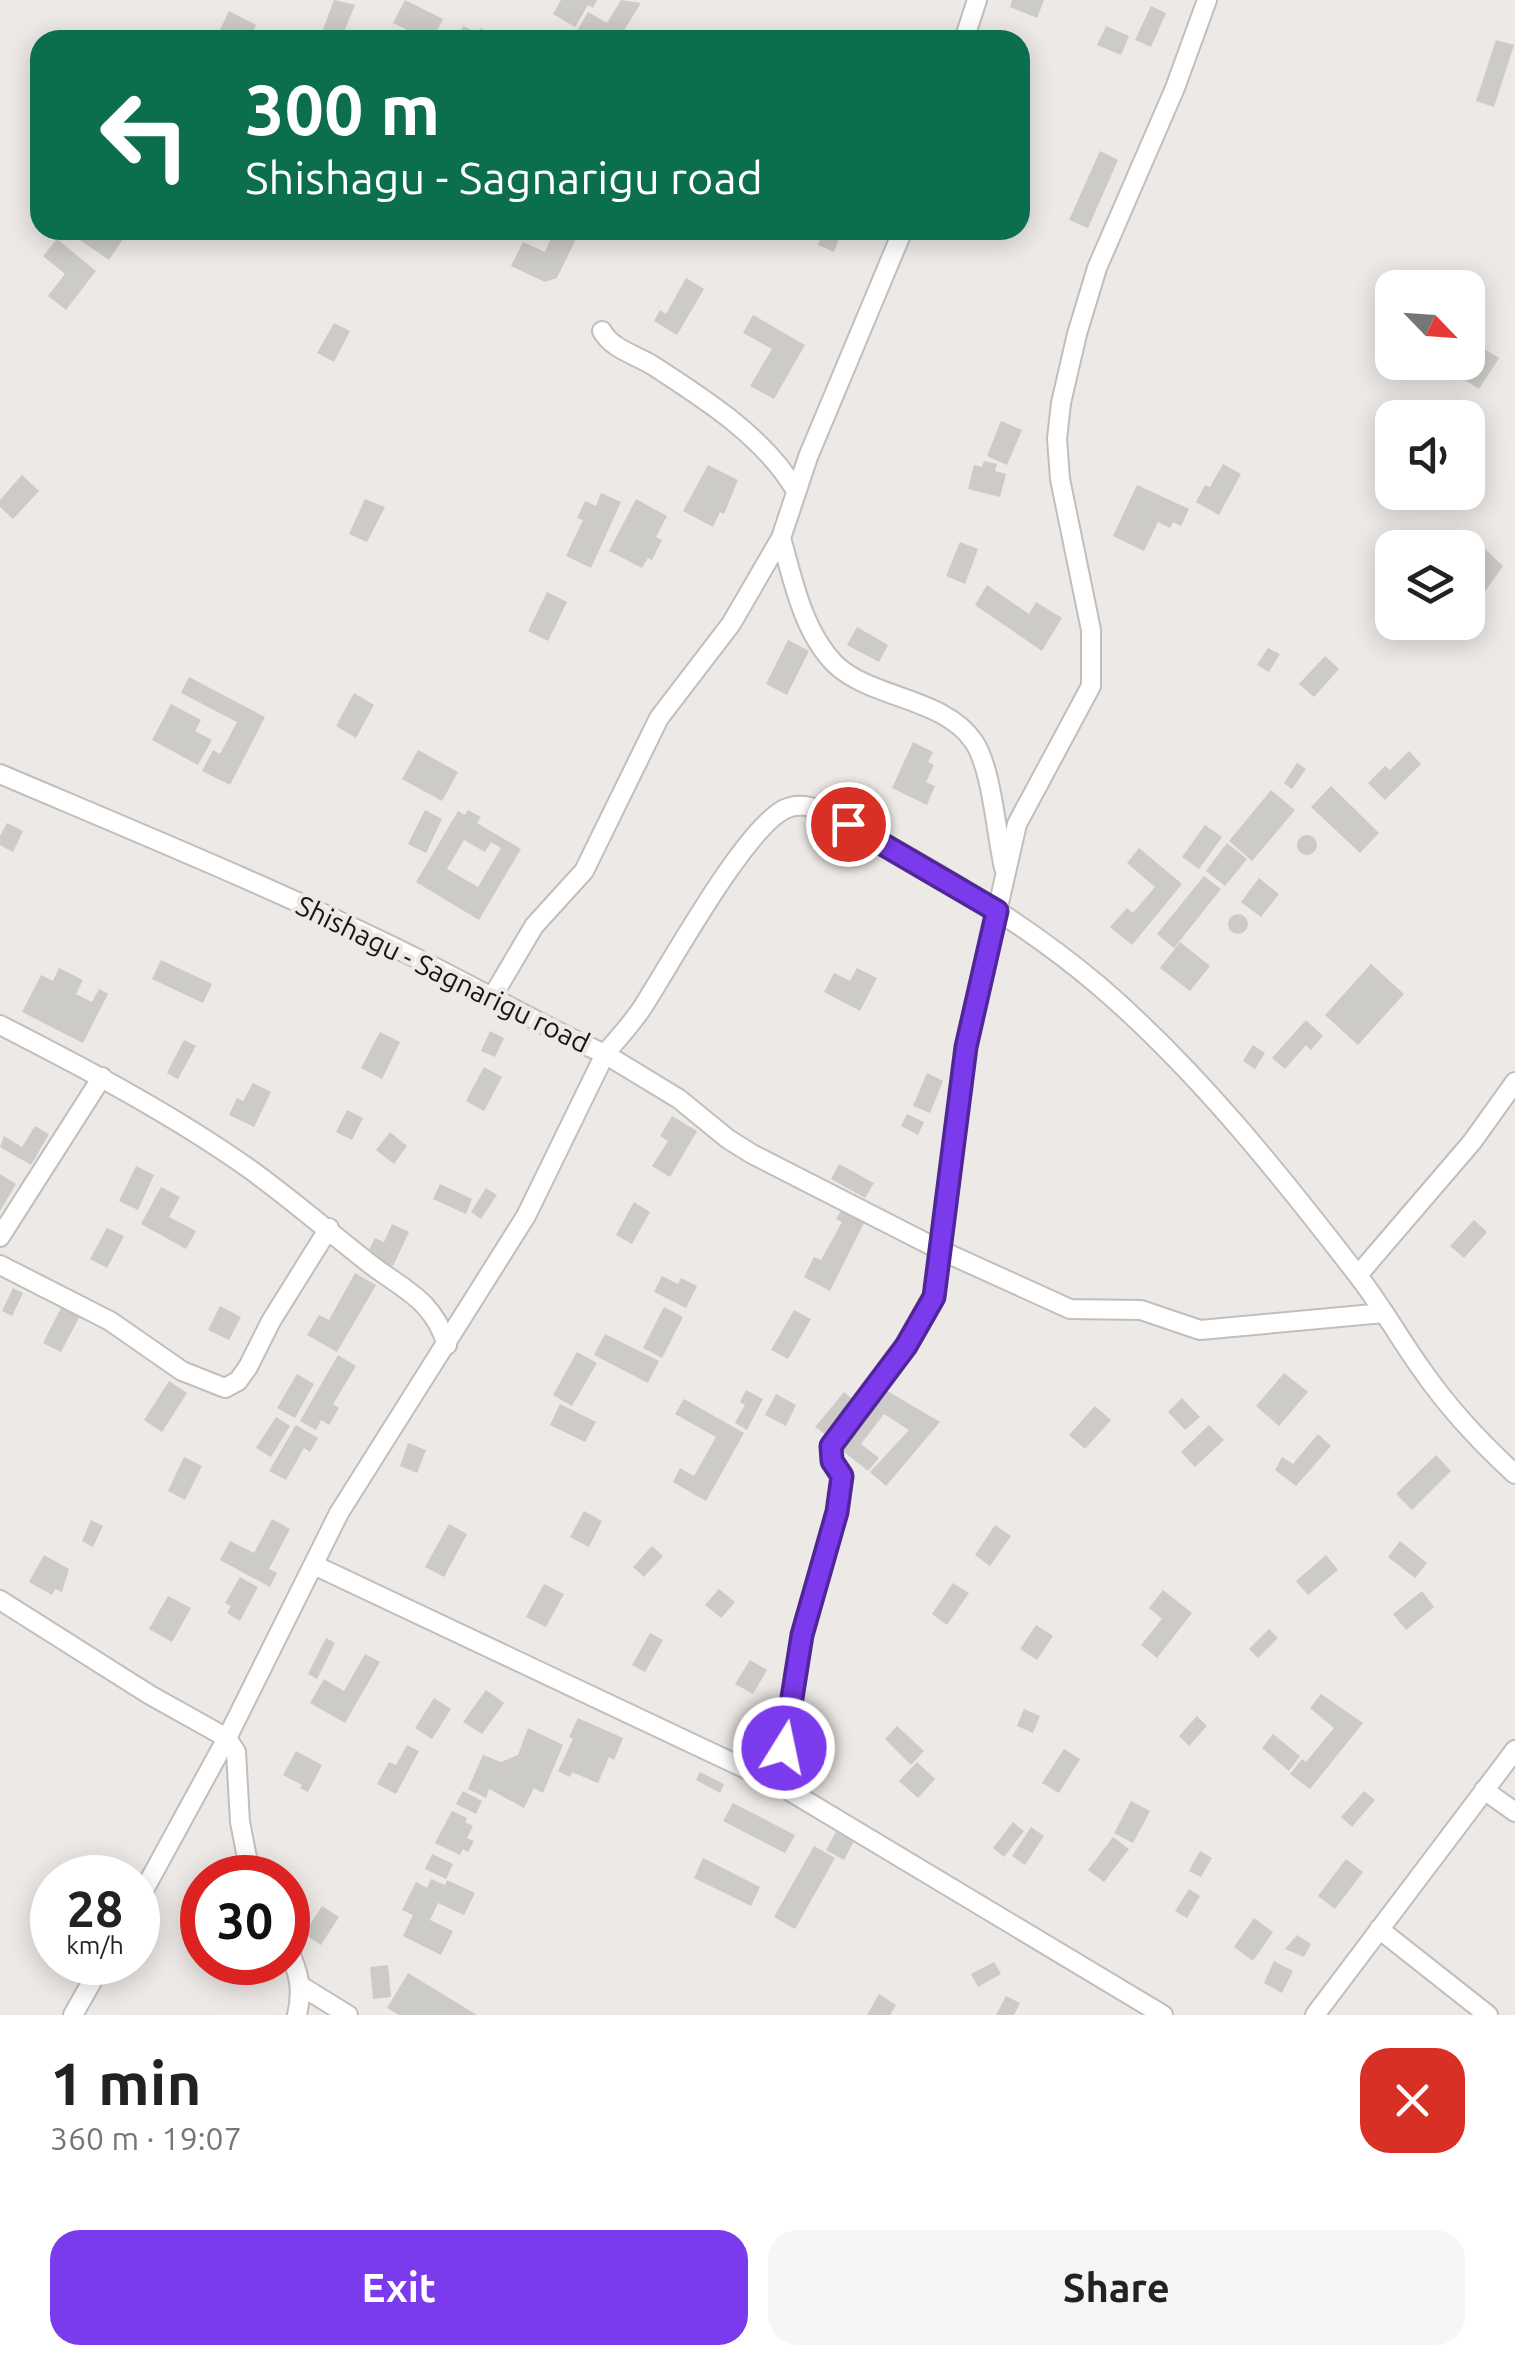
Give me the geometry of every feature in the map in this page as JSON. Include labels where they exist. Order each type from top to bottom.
[{"type":"street","points":[[968,30],[978,0]]},
{"type":"street","points":[[778,1784],[808,1606],[837,1512],[842,1476],[832,1461],[831,1446],[906,1346],[934,1297],[966,1047],[1017,824],[1091,686],[1092,630],[1060,479],[1057,439],[1072,351],[1097,268],[1175,88],[1207,0]]},
{"type":"street","points":[[490,998],[534,926],[584,870],[658,718],[731,624],[781,538],[796,491],[899,240]]},
{"type":"street","points":[[602,330],[614,346],[656,368],[730,421],[776,461],[796,491]]},
{"type":"street","points":[[781,538],[796,592],[815,635],[836,665],[874,686],[917,702],[957,726],[975,744],[987,774],[1005,873]]},
{"type":"street","name":"Shishagu - Sagnarigu road","points":[[0,774],[262,886],[417,958],[605,1054],[641,1010],[751,842],[781,811],[794,806],[823,811],[856,828],[997,911]]},
{"type":"street","points":[[997,911],[1096,984],[1144,1027],[1228,1116],[1358,1275],[1422,1371],[1515,1474]]},
{"type":"street","points":[[0,1025],[102,1077],[248,1168],[428,1306],[440,1323],[447,1345]]},
{"type":"street","points":[[160,1860],[227,1738],[355,1484],[526,1216],[605,1054],[679,1098],[728,1140],[752,1154],[940,1250],[1070,1310],[1142,1310],[1200,1330],[1384,1313]]},
{"type":"street","points":[[0,1237],[102,1077]]},
{"type":"street","points":[[1358,1275],[1472,1142],[1515,1082]]},
{"type":"street","points":[[0,1265],[110,1321],[182,1371],[225,1388],[238,1381],[248,1367],[271,1321],[329,1228]]},
{"type":"street","points":[[314,1564],[778,1784],[1163,2015]]},
{"type":"street","points":[[0,1600],[150,1696],[227,1738],[236,1752],[240,1822],[247,1855]]},
{"type":"street","points":[[1314,2015],[1515,1750]]},
{"type":"street","points":[[1484,1790],[1515,1812]]},
{"type":"street","points":[[1379,1929],[1488,2015]]},
{"type":"street","points":[[73,2015],[90,1985]]},
{"type":"street","points":[[297,2015],[301,1986],[348,2015]]},
{"type":"building","points":[[334,0],[355,5],[345,30],[323,30]]},
{"type":"building","points":[[405,0],[443,19],[437,30],[407,30],[393,23]]},
{"type":"building","points":[[561,0],[597,0],[593,8],[588,5],[575,27],[553,14]]},
{"type":"building","points":[[621,0],[641,3],[624,30],[578,29],[588,12],[607,23]]},
{"type":"building","points":[[1012,0],[1044,0],[1037,18],[1010,7]]},
{"type":"building","points":[[1151,6],[1166,13],[1151,47],[1135,40]]},
{"type":"building","points":[[229,11],[256,25],[254,30],[220,30]]},
{"type":"building","points":[[1106,26],[1129,36],[1121,55],[1097,45]]},
{"type":"building","points":[[1496,40],[1514,45],[1494,107],[1476,101]]},
{"type":"building","points":[[1100,151],[1118,160],[1088,228],[1069,220]]},
{"type":"building","points":[[58,240],[96,271],[66,310],[48,296],[65,274],[43,256]]},
{"type":"building","points":[[80,240],[122,240],[109,260]]},
{"type":"building","points":[[550,240],[575,241],[557,278],[545,282],[511,266],[523,242],[545,252]]},
{"type":"building","points":[[820,240],[838,240],[834,252],[818,245]]},
{"type":"building","points":[[686,278],[704,289],[677,335],[654,321],[660,310],[666,314]]},
{"type":"building","points":[[753,315],[805,345],[774,399],[750,386],[772,349],[743,333]]},
{"type":"building","points":[[334,323],[350,331],[334,362],[317,353]]},
{"type":"building","points":[[1485,349],[1499,358],[1485,380]]},
{"type":"building","points":[[1465,380],[1485,380],[1479,389]]},
{"type":"building","points":[[1001,421],[1022,430],[1007,465],[987,456]]},
{"type":"building","points":[[984,461],[997,464],[995,471],[1006,474],[1000,497],[968,489],[974,465],[982,467]]},
{"type":"building","points":[[1223,464],[1241,474],[1219,515],[1196,502]]},
{"type":"building","points":[[708,465],[738,480],[724,514],[720,512],[713,527],[683,511]]},
{"type":"building","points":[[22,475],[39,491],[13,519],[0,507],[0,500]]},
{"type":"building","points":[[1137,485],[1189,509],[1181,526],[1173,522],[1170,528],[1158,522],[1144,551],[1113,536]]},
{"type":"building","points":[[601,493],[621,502],[591,568],[566,556],[583,520],[577,518],[585,501],[596,506]]},
{"type":"building","points":[[365,499],[385,507],[367,542],[349,534]]},
{"type":"building","points":[[636,499],[667,516],[656,537],[662,540],[652,560],[648,558],[642,568],[609,551]]},
{"type":"building","points":[[960,542],[978,549],[965,584],[946,576]]},
{"type":"building","points":[[1485,549],[1503,566],[1485,591]]},
{"type":"building","points":[[987,585],[1029,614],[1036,602],[1062,618],[1042,651],[975,605]]},
{"type":"building","points":[[547,592],[567,602],[548,641],[528,631]]},
{"type":"building","points":[[857,627],[888,645],[879,662],[847,645]]},
{"type":"building","points":[[788,640],[809,651],[787,695],[766,684]]},
{"type":"building","points":[[1268,648],[1280,654],[1269,672],[1257,665]]},
{"type":"building","points":[[1325,656],[1339,669],[1314,697],[1299,684]]},
{"type":"building","points":[[189,677],[265,717],[230,785],[202,771],[213,750],[220,754],[237,722],[181,693]]},
{"type":"building","points":[[354,693],[374,705],[356,738],[336,726]]},
{"type":"building","points":[[171,704],[201,720],[195,731],[212,740],[198,765],[152,740]]},
{"type":"building","points":[[913,742],[933,752],[928,762],[934,765],[926,782],[935,786],[927,805],[892,788]]},
{"type":"building","points":[[418,750],[458,772],[442,801],[402,779]]},
{"type":"building","points":[[1409,751],[1421,764],[1385,800],[1368,783],[1385,766],[1390,770]]},
{"type":"building","points":[[1297,763],[1306,769],[1292,789],[1284,783]]},
{"type":"building","points":[[1331,786],[1379,833],[1360,853],[1311,807]]},
{"type":"building","points":[[1271,790],[1295,810],[1252,861],[1229,841]]},
{"type":"building","points":[[425,810],[442,819],[426,853],[408,844]]},
{"type":"building","points":[[468,810],[481,817],[477,823],[521,849],[479,920],[416,882],[458,811],[465,815]],"holes":[[[464,840],[485,852],[491,842],[501,848],[478,887],[447,869]]]},
{"type":"building","points":[[7,823],[23,831],[13,852],[0,845]]},
{"type":"building","points":[[1205,825],[1222,837],[1199,869],[1182,857]]},
{"type":"building","points":[[1307,835],[1317,845],[1307,855],[1297,845]]},
{"type":"building","points":[[1227,843],[1247,859],[1225,886],[1206,871]]},
{"type":"building","points":[[1139,848],[1182,884],[1132,945],[1110,927],[1127,908],[1133,913],[1155,887],[1127,863]]},
{"type":"building","points":[[1204,876],[1221,889],[1174,948],[1157,934]]},
{"type":"building","points":[[1259,878],[1279,894],[1261,917],[1241,902]]},
{"type":"building","points":[[1234,914],[1242,914],[1248,924],[1242,934],[1234,934],[1228,928],[1228,920]]},
{"type":"building","points":[[1180,942],[1210,966],[1190,991],[1160,968]]},
{"type":"building","points":[[161,960],[212,984],[203,1003],[152,979]]},
{"type":"building","points":[[1371,964],[1404,994],[1358,1045],[1325,1015]]},
{"type":"building","points":[[59,968],[83,980],[76,994],[92,1002],[99,989],[108,994],[83,1043],[22,1012],[41,975],[53,981]]},
{"type":"building","points":[[857,968],[877,978],[860,1011],[824,992],[834,973],[850,981]]},
{"type":"building","points":[[1306,1020],[1323,1036],[1311,1050],[1306,1045],[1285,1069],[1272,1058]]},
{"type":"building","points":[[490,1031],[504,1038],[495,1057],[481,1051]]},
{"type":"building","points":[[380,1032],[400,1042],[382,1079],[361,1068]]},
{"type":"building","points":[[184,1040],[196,1046],[178,1079],[167,1073]]},
{"type":"building","points":[[1253,1045],[1265,1053],[1255,1069],[1243,1061]]},
{"type":"building","points":[[484,1067],[502,1077],[484,1111],[466,1101]]},
{"type":"building","points":[[927,1073],[943,1081],[930,1113],[913,1106]]},
{"type":"building","points":[[253,1083],[271,1092],[254,1127],[229,1115],[237,1098],[243,1101]]},
{"type":"building","points":[[347,1110],[363,1118],[352,1140],[336,1132]]},
{"type":"building","points":[[907,1114],[924,1122],[918,1135],[901,1126]]},
{"type":"building","points":[[672,1116],[697,1131],[670,1177],[652,1166],[668,1141],[660,1136]]},
{"type":"building","points":[[35,1126],[49,1134],[31,1165],[0,1147],[4,1136],[22,1147]]},
{"type":"building","points":[[390,1132],[407,1146],[394,1164],[376,1150]]},
{"type":"building","points":[[839,1164],[874,1183],[865,1198],[831,1179]]},
{"type":"building","points":[[136,1166],[154,1175],[138,1210],[119,1201]]},
{"type":"building","points":[[0,1174],[16,1184],[0,1211]]},
{"type":"building","points":[[440,1184],[472,1199],[466,1214],[433,1199]]},
{"type":"building","points":[[161,1187],[180,1197],[169,1217],[196,1231],[186,1249],[141,1224]]},
{"type":"building","points":[[486,1188],[497,1195],[481,1219],[471,1212]]},
{"type":"building","points":[[634,1202],[650,1212],[632,1244],[616,1235]]},
{"type":"building","points":[[845,1203],[868,1215],[830,1291],[804,1277],[814,1257],[821,1260],[842,1222],[836,1219]]},
{"type":"building","points":[[1474,1220],[1487,1232],[1464,1258],[1450,1246]]},
{"type":"building","points":[[392,1224],[409,1232],[393,1266],[367,1254],[375,1238],[384,1242]]},
{"type":"building","points":[[107,1228],[124,1236],[107,1268],[90,1259]]},
{"type":"building","points":[[355,1273],[376,1285],[337,1352],[307,1335],[319,1315],[329,1320]]},
{"type":"building","points":[[662,1276],[678,1284],[681,1278],[697,1286],[686,1308],[654,1292]]},
{"type":"building","points":[[13,1288],[23,1293],[12,1316],[2,1311]]},
{"type":"building","points":[[62,1306],[80,1316],[61,1352],[43,1343]]},
{"type":"building","points":[[220,1306],[241,1317],[229,1340],[208,1330]]},
{"type":"building","points":[[664,1307],[683,1317],[662,1358],[643,1348]]},
{"type":"building","points":[[794,1310],[811,1319],[788,1359],[771,1350]]},
{"type":"building","points":[[605,1334],[659,1361],[648,1383],[594,1355]]},
{"type":"building","points":[[577,1352],[597,1363],[572,1406],[553,1395]]},
{"type":"building","points":[[338,1355],[356,1366],[333,1404],[339,1408],[329,1425],[321,1420],[316,1430],[300,1421]]},
{"type":"building","points":[[1284,1373],[1308,1392],[1279,1426],[1256,1406]]},
{"type":"building","points":[[297,1374],[314,1384],[295,1418],[277,1408]]},
{"type":"building","points":[[169,1381],[187,1393],[162,1432],[144,1420]]},
{"type":"building","points":[[884,1389],[940,1422],[886,1486],[870,1472],[909,1430],[884,1414],[861,1444],[879,1458],[868,1471],[838,1447]]},
{"type":"building","points":[[746,1390],[763,1399],[747,1430],[735,1423],[745,1405],[740,1402]]},
{"type":"building","points":[[844,1392],[858,1404],[830,1438],[815,1427]]},
{"type":"building","points":[[776,1394],[796,1405],[786,1426],[765,1415]]},
{"type":"building","points":[[1182,1398],[1200,1417],[1185,1430],[1168,1412]]},
{"type":"building","points":[[684,1399],[744,1433],[706,1501],[673,1482],[680,1468],[694,1476],[716,1437],[675,1414]]},
{"type":"building","points":[[560,1404],[596,1422],[585,1442],[550,1425]]},
{"type":"building","points":[[1095,1406],[1111,1420],[1085,1449],[1069,1435]]},
{"type":"building","points":[[276,1417],[290,1426],[271,1457],[256,1448]]},
{"type":"building","points":[[296,1425],[318,1438],[310,1452],[304,1448],[286,1480],[269,1471]]},
{"type":"building","points":[[1209,1425],[1224,1440],[1195,1467],[1181,1452]]},
{"type":"building","points":[[1318,1434],[1331,1446],[1296,1486],[1275,1470],[1282,1457],[1293,1464]]},
{"type":"building","points":[[408,1443],[426,1450],[417,1473],[400,1466]]},
{"type":"building","points":[[1436,1455],[1451,1471],[1412,1510],[1396,1494]]},
{"type":"building","points":[[184,1457],[202,1466],[185,1500],[168,1491]]},
{"type":"building","points":[[584,1511],[602,1521],[589,1547],[570,1537]]},
{"type":"building","points":[[272,1519],[290,1529],[269,1569],[277,1573],[270,1587],[220,1560],[230,1541],[254,1553]]},
{"type":"building","points":[[91,1520],[103,1526],[93,1547],[82,1541]]},
{"type":"building","points":[[449,1524],[467,1534],[444,1577],[425,1567]]},
{"type":"building","points":[[995,1525],[1011,1536],[990,1566],[975,1555]]},
{"type":"building","points":[[1400,1541],[1427,1563],[1415,1578],[1388,1557]]},
{"type":"building","points":[[652,1546],[663,1556],[644,1577],[633,1567]]},
{"type":"building","points":[[44,1555],[69,1569],[62,1592],[55,1589],[52,1595],[29,1582]]},
{"type":"building","points":[[1326,1555],[1338,1570],[1308,1595],[1296,1581]]},
{"type":"building","points":[[240,1577],[258,1587],[240,1621],[227,1613],[231,1606],[225,1603]]},
{"type":"building","points":[[953,1583],[969,1593],[947,1625],[932,1614]]},
{"type":"building","points":[[544,1584],[564,1594],[546,1627],[526,1617]]},
{"type":"building","points":[[719,1589],[735,1602],[721,1618],[705,1605]]},
{"type":"building","points":[[1163,1590],[1192,1613],[1157,1658],[1141,1645],[1162,1619],[1149,1608]]},
{"type":"building","points":[[1422,1591],[1434,1607],[1406,1630],[1393,1614]]},
{"type":"building","points":[[168,1596],[191,1608],[172,1642],[149,1629]]},
{"type":"building","points":[[1036,1625],[1053,1636],[1037,1660],[1020,1649]]},
{"type":"building","points":[[1269,1629],[1278,1638],[1258,1658],[1249,1649]]},
{"type":"building","points":[[650,1633],[663,1640],[645,1672],[632,1665]]},
{"type":"building","points":[[326,1638],[335,1643],[317,1679],[308,1674]]},
{"type":"building","points":[[365,1654],[380,1662],[345,1723],[310,1703],[324,1679],[344,1691]]},
{"type":"building","points":[[750,1660],[767,1670],[753,1694],[735,1684]]},
{"type":"building","points":[[486,1690],[504,1703],[482,1734],[463,1722]]},
{"type":"building","points":[[1321,1694],[1363,1723],[1310,1789],[1290,1774],[1302,1759],[1306,1762],[1334,1728],[1310,1708]]},
{"type":"building","points":[[434,1698],[451,1709],[432,1739],[415,1728]]},
{"type":"building","points":[[1024,1709],[1040,1716],[1033,1733],[1017,1726]]},
{"type":"building","points":[[1197,1716],[1207,1726],[1189,1746],[1179,1736]]},
{"type":"building","points":[[578,1718],[623,1738],[614,1760],[609,1757],[598,1783],[572,1772],[570,1777],[558,1771]]},
{"type":"building","points":[[897,1726],[924,1751],[911,1765],[885,1739]]},
{"type":"building","points":[[528,1728],[563,1745],[543,1793],[534,1788],[524,1808],[489,1789],[486,1798],[468,1789],[483,1755],[501,1762],[518,1755]]},
{"type":"building","points":[[1273,1734],[1300,1756],[1289,1771],[1262,1748]]},
{"type":"building","points":[[407,1745],[419,1751],[396,1794],[377,1784],[389,1762],[396,1765]]},
{"type":"building","points":[[1064,1749],[1080,1759],[1059,1793],[1042,1783]]},
{"type":"building","points":[[296,1751],[322,1765],[308,1792],[283,1775]]},
{"type":"building","points":[[917,1762],[935,1779],[918,1798],[899,1781]]},
{"type":"building","points":[[700,1772],[724,1784],[720,1793],[696,1780]]},
{"type":"building","points":[[463,1791],[482,1801],[476,1814],[456,1804]]},
{"type":"building","points":[[1364,1791],[1375,1800],[1352,1827],[1341,1817]]},
{"type":"building","points":[[1131,1801],[1150,1811],[1133,1843],[1114,1833]]},
{"type":"building","points":[[733,1803],[795,1835],[785,1853],[723,1821]]},
{"type":"building","points":[[452,1811],[467,1818],[465,1822],[473,1826],[467,1838],[474,1841],[468,1852],[463,1849],[460,1855],[435,1843]]},
{"type":"building","points":[[1013,1822],[1024,1831],[1004,1857],[993,1848]]},
{"type":"building","points":[[1031,1827],[1044,1836],[1025,1865],[1012,1856]]},
{"type":"building","points":[[836,1832],[854,1841],[844,1860],[826,1850]]},
{"type":"building","points":[[1113,1837],[1129,1849],[1104,1882],[1088,1870]]},
{"type":"building","points":[[814,1846],[835,1858],[795,1929],[774,1917]]},
{"type":"building","points":[[1200,1851],[1212,1858],[1201,1877],[1189,1871]]},
{"type":"building","points":[[432,1854],[453,1864],[446,1879],[425,1869]]},
{"type":"building","points":[[703,1858],[760,1887],[751,1906],[694,1878]]},
{"type":"building","points":[[1346,1859],[1363,1872],[1335,1909],[1318,1896]]},
{"type":"building","points":[[431,1879],[445,1885],[447,1880],[475,1893],[464,1915],[438,1903],[430,1920],[453,1931],[441,1955],[403,1936],[413,1915],[402,1910],[416,1882],[427,1888]]},
{"type":"building","points":[[1189,1889],[1200,1896],[1187,1918],[1175,1911]]},
{"type":"building","points":[[322,1906],[339,1917],[321,1945],[310,1938],[310,1925]]},
{"type":"building","points":[[1254,1918],[1273,1932],[1253,1961],[1234,1947]]},
{"type":"building","points":[[1297,1935],[1311,1944],[1304,1957],[1285,1949]]},
{"type":"building","points":[[1274,1961],[1293,1971],[1282,1993],[1264,1983]]},
{"type":"building","points":[[994,1962],[1001,1974],[978,1987],[971,1974]]},
{"type":"building","points":[[388,1965],[391,1997],[373,1999],[370,1967]]},
{"type":"building","points":[[408,1973],[477,2015],[399,2015],[387,2008]]},
{"type":"building","points":[[879,1994],[896,2005],[890,2015],[867,2015]]},
{"type":"building","points":[[1006,1996],[1020,2003],[1014,2015],[996,2015]]},
{"type":"route","points":[[784,1748],[808,1606],[837,1512],[842,1476],[832,1461],[831,1446],[906,1346],[934,1297],[966,1047],[997,911],[848,824]]}]
